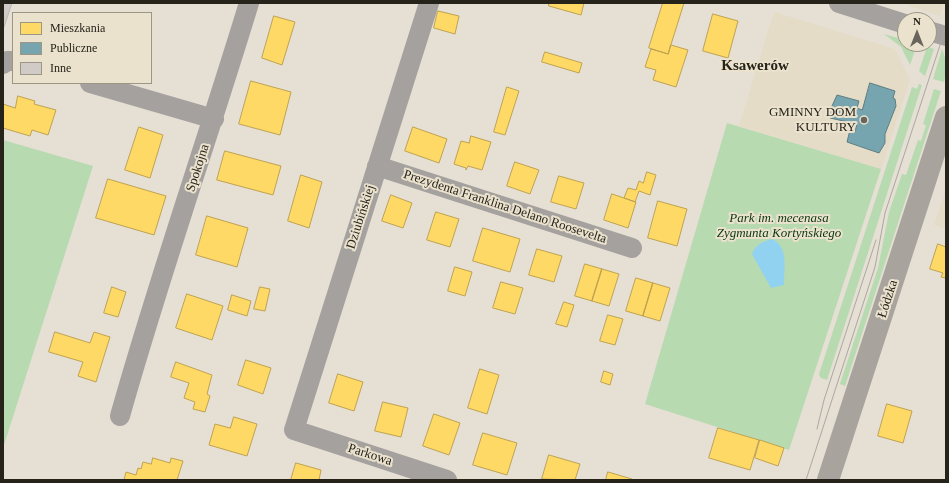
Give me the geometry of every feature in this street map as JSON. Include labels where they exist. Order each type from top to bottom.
[{"type":"main road","name":"Łódzka","points":[[828,480],[946,117]]},
{"type":"street","name":"Spokojna","points":[[120,416],[143,333],[214,119],[249,3]]},
{"type":"street","name":"Dziubińskiej","points":[[294,430],[429,3]]},
{"type":"street","points":[[839,3],[897,21]]},
{"type":"street","points":[[93,84],[214,119]]},
{"type":"street","name":"Prezydenta Franklina Delano Roosevelta","points":[[377,166],[632,248]]},
{"type":"street","name":"Parkowa","points":[[294,430],[447,480]]},
{"type":"shaded area","points":[[901,3],[944,3],[940,16],[937,15],[937,12],[928,12]]},
{"type":"shaded area","points":[[774,12],[895,49],[910,80],[881,169],[739,126]]},
{"type":"shaded area","points":[[946,190],[946,229],[934,225]]},
{"type":"green space","points":[[884,34],[897,38],[897,44]]},
{"type":"green space","points":[[942,49],[946,66],[944,82],[933,79]]},
{"type":"green space","points":[[904,52],[914,52],[910,65]]},
{"type":"green space","points":[[925,52],[933,52],[925,76],[919,71]]},
{"type":"green space","points":[[919,84],[922,85],[827,380],[821,378],[819,375],[820,371],[912,87],[917,89]]},
{"type":"green space","points":[[934,89],[941,91],[845,386],[840,384],[878,268],[889,212],[902,174],[906,175],[918,140],[921,141],[926,125],[923,124]]},
{"type":"green space","name":"Park im. mecenasa Zygmunta Kortyńskiego","points":[[727,123],[881,169],[789,450],[645,404]]},
{"type":"green space","points":[[3,140],[93,166],[3,448]]},
{"type":"water","points":[[772,239],[781,247],[785,265],[784,285],[771,288],[752,254],[755,248],[760,244]]},
{"type":"building: Mieszkania","points":[[549,3],[584,3],[581,15],[549,6]]},
{"type":"building: Mieszkania","points":[[663,3],[684,3],[668,54],[649,48]]},
{"type":"building: Mieszkania","points":[[438,11],[459,16],[455,34],[434,28]]},
{"type":"building: Mieszkania","points":[[713,14],[738,21],[728,58],[703,51]]},
{"type":"building: Mieszkania","points":[[274,16],[295,22],[282,65],[262,58]]},
{"type":"building: Mieszkania","points":[[671,45],[688,50],[676,87],[653,80],[656,70],[645,67],[651,49],[668,54]]},
{"type":"building: Mieszkania","points":[[545,52],[582,63],[579,73],[542,62]]},
{"type":"building: Mieszkania","points":[[251,81],[291,92],[280,135],[239,124]]},
{"type":"building: Mieszkania","points":[[507,87],[519,91],[505,135],[494,132]]},
{"type":"building: Mieszkania","points":[[18,96],[35,101],[34,104],[56,110],[48,135],[32,130],[30,136],[3,128],[3,104],[15,108]]},
{"type":"building: Mieszkania","points":[[139,127],[163,135],[150,178],[125,170]]},
{"type":"building: Mieszkania","points":[[413,127],[447,139],[439,163],[405,151]]},
{"type":"building: Mieszkania","points":[[471,136],[491,142],[482,170],[468,166],[466,170],[466,168],[454,164],[461,141],[469,143]]},
{"type":"building: Mieszkania","points":[[225,151],[281,166],[273,195],[217,180]]},
{"type":"building: Mieszkania","points":[[515,162],[539,170],[530,194],[507,186]]},
{"type":"building: Mieszkania","points":[[647,172],[656,175],[650,195],[639,191],[635,202],[624,198],[628,188],[636,190],[639,181],[643,183]]},
{"type":"building: Mieszkania","points":[[301,175],[322,182],[309,228],[288,221]]},
{"type":"building: Mieszkania","points":[[559,176],[584,183],[576,209],[551,202]]},
{"type":"building: Mieszkania","points":[[108,179],[166,196],[154,235],[96,218]]},
{"type":"building: Mieszkania","points":[[612,194],[636,202],[628,228],[604,220]]},
{"type":"building: Mieszkania","points":[[391,195],[412,203],[403,228],[382,221]]},
{"type":"building: Mieszkania","points":[[658,201],[687,209],[677,246],[648,238]]},
{"type":"building: Mieszkania","points":[[436,212],[459,219],[450,247],[427,240]]},
{"type":"building: Mieszkania","points":[[207,216],[248,228],[237,267],[196,255]]},
{"type":"building: Mieszkania","points":[[483,228],[520,239],[510,272],[473,261]]},
{"type":"building: Mieszkania","points":[[938,244],[946,247],[946,278],[941,277],[943,273],[930,269]]},
{"type":"building: Mieszkania","points":[[537,249],[562,256],[554,282],[529,275]]},
{"type":"building: Mieszkania","points":[[585,264],[602,269],[592,301],[575,296]]},
{"type":"building: Mieszkania","points":[[455,267],[472,272],[465,296],[448,291]]},
{"type":"building: Mieszkania","points":[[602,269],[619,274],[609,306],[592,301]]},
{"type":"building: Mieszkania","points":[[636,278],[653,283],[643,316],[626,311]]},
{"type":"building: Mieszkania","points":[[501,282],[523,288],[515,314],[493,308]]},
{"type":"building: Mieszkania","points":[[653,283],[670,288],[660,321],[643,316]]},
{"type":"building: Mieszkania","points":[[112,287],[126,292],[118,317],[104,313]]},
{"type":"building: Mieszkania","points":[[260,287],[270,289],[265,311],[254,309]]},
{"type":"building: Mieszkania","points":[[187,294],[223,306],[212,340],[176,328]]},
{"type":"building: Mieszkania","points":[[232,295],[251,301],[247,316],[228,310]]},
{"type":"building: Mieszkania","points":[[564,302],[574,305],[567,327],[556,324]]},
{"type":"building: Mieszkania","points":[[608,315],[623,319],[615,345],[600,341]]},
{"type":"building: Mieszkania","points":[[55,332],[90,343],[94,332],[110,337],[96,382],[78,376],[83,362],[49,352]]},
{"type":"building: Mieszkania","points":[[246,360],[271,368],[263,394],[238,385]]},
{"type":"building: Mieszkania","points":[[176,362],[212,375],[207,394],[210,396],[205,412],[193,409],[195,402],[184,398],[189,383],[171,377]]},
{"type":"building: Mieszkania","points":[[480,369],[499,375],[487,414],[468,408]]},
{"type":"building: Mieszkania","points":[[604,371],[613,374],[610,385],[601,382]]},
{"type":"building: Mieszkania","points":[[338,374],[363,382],[354,411],[329,403]]},
{"type":"building: Mieszkania","points":[[383,402],[408,408],[401,437],[375,431]]},
{"type":"building: Mieszkania","points":[[887,404],[912,411],[903,443],[878,436]]},
{"type":"building: Mieszkania","points":[[434,414],[460,423],[449,455],[423,446]]},
{"type":"building: Mieszkania","points":[[234,417],[257,424],[247,456],[209,445],[215,424],[230,428]]},
{"type":"building: Mieszkania","points":[[718,428],[759,440],[750,470],[709,458]]},
{"type":"building: Mieszkania","points":[[483,433],[517,443],[507,475],[473,465]]},
{"type":"building: Mieszkania","points":[[760,440],[784,448],[778,466],[755,458]]},
{"type":"building: Mieszkania","points":[[549,455],[580,464],[575,480],[542,479]]},
{"type":"building: Mieszkania","points":[[153,458],[170,463],[171,458],[183,461],[177,480],[124,480],[126,472],[136,475],[138,468],[141,469],[143,462],[151,464]]},
{"type":"building: Mieszkania","points":[[296,463],[321,470],[319,480],[291,480]]},
{"type":"building: Mieszkania","points":[[608,472],[632,479],[632,480],[606,480]]},
{"type":"building: Publiczne","name":"GMINNY DOM KULTURY","points":[[870,83],[895,91],[893,98],[895,99],[896,106],[885,134],[885,143],[879,153],[847,142],[850,130],[855,132],[857,124],[830,118],[832,106],[837,95],[859,101],[857,108],[862,110]]},
{"type":"building: Inne","points":[[3,3],[12,3],[4,27],[3,27]]},
{"type":"tram line","points":[[806,480],[875,267],[885,213],[946,27]]},
{"type":"tram line","points":[[817,429],[824,400],[876,240]]},
{"type":"place","name":"GMINNY DOM KULTURY","points":[[864,120]]},
{"type":"district","name":"Ksawerów","points":[[755,66]]}]
